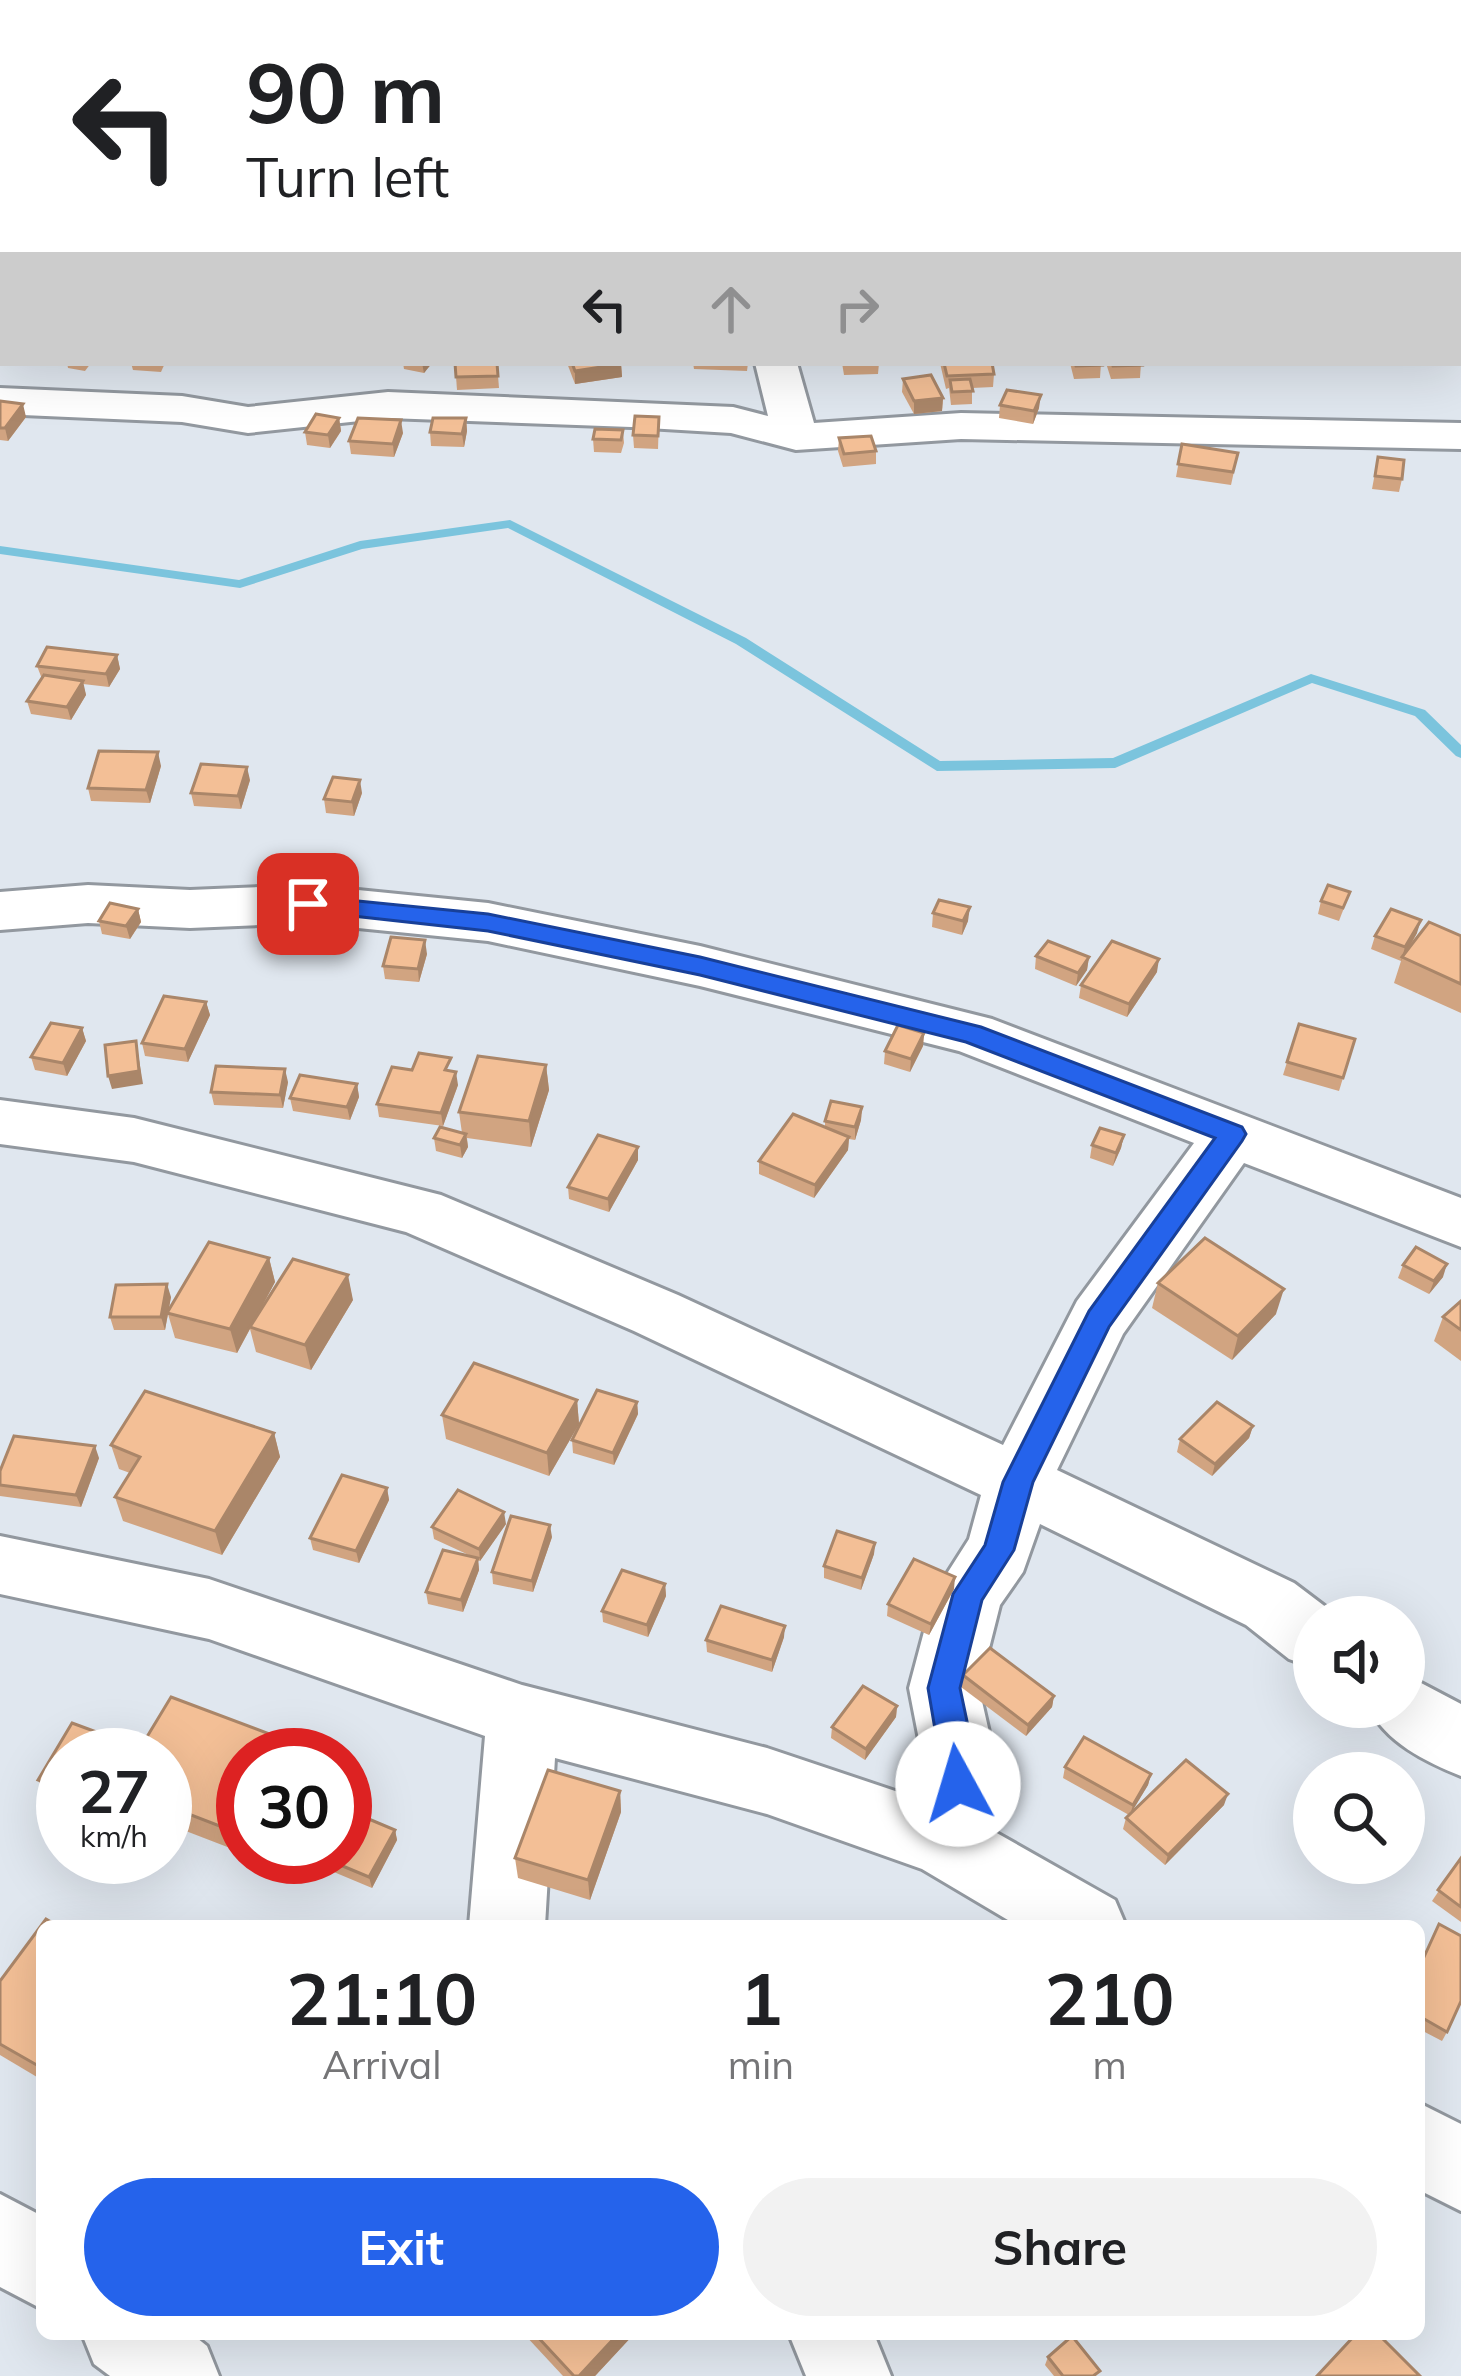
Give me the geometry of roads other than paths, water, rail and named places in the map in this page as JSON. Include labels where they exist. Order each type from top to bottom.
[{"type":"street","points":[[777,366],[796,437]]},
{"type":"street","points":[[0,401],[182,409],[248,421],[388,405],[631,414],[733,420],[796,437],[961,426],[1461,436]]},
{"type":"street","points":[[0,911],[88,904],[190,910],[308,904],[488,922],[700,966],[972,1034],[1461,1222]]},
{"type":"street","points":[[3,1116],[134,1140],[419,1212],[656,1313],[1018,1482],[1270,1604],[1293,1621]]},
{"type":"street","points":[[959,1850],[957,1750],[944,1688],[968,1594],[999,1550],[1018,1482],[1099,1319],[1233,1134]]},
{"type":"street","points":[[0,1564],[209,1609],[522,1717],[766,1781],[959,1850],[1078,1920]]},
{"type":"street","points":[[507,1920],[522,1717]]},
{"type":"street","points":[[1425,1719],[1461,1742]]},
{"type":"street","points":[[1425,2147],[1461,2171]]},
{"type":"street","points":[[0,2235],[36,2264]]},
{"type":"street","points":[[132,2340],[177,2376]]},
{"type":"street","points":[[834,2340],[849,2376]]},
{"type":"waterway","points":[[0,550],[240,584],[360,545],[510,524],[741,641],[937,766],[1115,763],[1311,678],[1420,713],[1461,753]]}]
